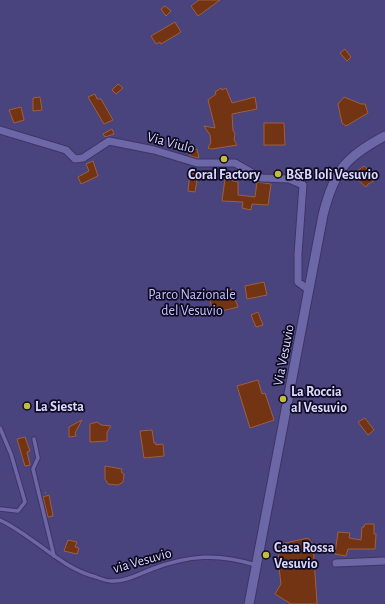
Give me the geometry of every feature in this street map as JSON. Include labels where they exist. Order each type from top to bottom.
[{"type":"street","name":"Via Viulo","points":[[0,130],[66,150],[75,159],[83,158],[109,141],[154,150],[197,163],[235,163],[261,178],[289,179],[302,185],[298,282],[309,290]]},
{"type":"street","name":"Via Vesuvio","points":[[249,604],[323,215],[329,191],[337,174],[350,158],[366,146],[385,136]]},
{"type":"street","points":[[336,563],[385,561]]},
{"type":"lane","points":[[0,428],[11,454],[25,502],[18,511],[0,509]]},
{"type":"lane","points":[[34,439],[38,458],[32,469],[54,556]]},
{"type":"lane","name":"via Vesuvio","points":[[0,520],[54,556],[86,575],[111,581],[126,579],[163,565],[192,558],[214,556],[234,558],[257,565]]},
{"type":"green space","name":"Parco Nazionale del Vesuvio","points":[[0,0],[385,0],[385,604],[0,604]]},
{"type":"building","points":[[199,0],[220,0],[198,16],[191,6]]},
{"type":"building","points":[[165,6],[171,11],[166,16],[161,9]]},
{"type":"building","points":[[175,22],[181,32],[161,44],[160,42],[156,44],[151,36]]},
{"type":"building","points":[[345,49],[351,57],[347,61],[340,53]]},
{"type":"building","points":[[118,84],[123,88],[116,94],[112,90]]},
{"type":"building","points":[[221,88],[222,90],[226,88],[232,103],[255,97],[257,109],[232,114],[233,131],[235,133],[234,140],[237,145],[212,149],[208,148],[211,142],[210,135],[204,126],[215,128],[208,100]]},
{"type":"building","points":[[95,94],[97,99],[101,99],[113,120],[104,124],[88,97]]},
{"type":"building","points":[[40,97],[42,110],[33,111],[33,98]]},
{"type":"building","points":[[344,97],[361,104],[365,104],[368,113],[346,126],[342,123],[338,104]]},
{"type":"building","points":[[21,107],[24,120],[14,123],[9,110]]},
{"type":"building","points":[[264,123],[284,123],[285,145],[264,145]]},
{"type":"building","points":[[112,129],[114,134],[105,137],[103,134]]},
{"type":"building","points":[[197,149],[199,158],[190,156],[189,151]]},
{"type":"building","points":[[93,161],[98,176],[81,184],[78,177],[89,171],[86,164]]},
{"type":"building","points":[[364,166],[374,176],[374,181],[366,187],[356,178],[356,172]]},
{"type":"building","points":[[190,173],[198,174],[195,192],[188,191]]},
{"type":"building","points":[[225,179],[238,182],[238,195],[255,197],[257,182],[271,184],[268,205],[252,204],[251,210],[242,208],[243,202],[222,201]]},
{"type":"building","points":[[264,282],[267,295],[247,299],[245,286]]},
{"type":"building","points":[[231,289],[238,307],[213,313],[210,300]]},
{"type":"building","points":[[258,312],[263,325],[256,327],[251,315]]},
{"type":"building","points":[[258,380],[262,394],[265,393],[274,420],[250,428],[237,386]]},
{"type":"building","points":[[365,418],[374,430],[368,435],[358,422]]},
{"type":"building","points":[[82,420],[75,433],[76,436],[69,437],[69,427]]},
{"type":"building","points":[[97,422],[101,425],[111,426],[107,432],[107,441],[90,442],[90,424]]},
{"type":"building","points":[[152,430],[154,443],[156,443],[156,445],[163,444],[164,456],[144,458],[140,431]]},
{"type":"building","points":[[25,437],[30,451],[27,452],[30,465],[25,466],[17,439]]},
{"type":"building","points":[[105,466],[122,469],[121,472],[124,474],[123,482],[118,485],[108,484],[105,479]]},
{"type":"building","points":[[49,495],[53,516],[48,517],[43,497]]},
{"type":"building","points":[[365,524],[374,524],[374,534],[376,534],[375,549],[348,549],[346,556],[335,554],[338,532],[350,533],[349,538],[361,540],[362,527],[364,527]]},
{"type":"building","points":[[308,538],[313,544],[317,604],[291,604],[275,594],[281,584],[278,559],[281,544]]},
{"type":"building","points":[[68,540],[77,542],[75,547],[79,548],[77,554],[64,551]]},
{"type":"place","name":"Coral Factory","points":[[224,159]]},
{"type":"place","name":"B&B Iolì Vesuvio","points":[[278,174]]},
{"type":"place","name":"La Roccia al Vesuvio","points":[[283,399]]},
{"type":"place","name":"La Siesta","points":[[27,406]]},
{"type":"place","name":"Casa Rossa Vesuvio","points":[[266,555]]}]
